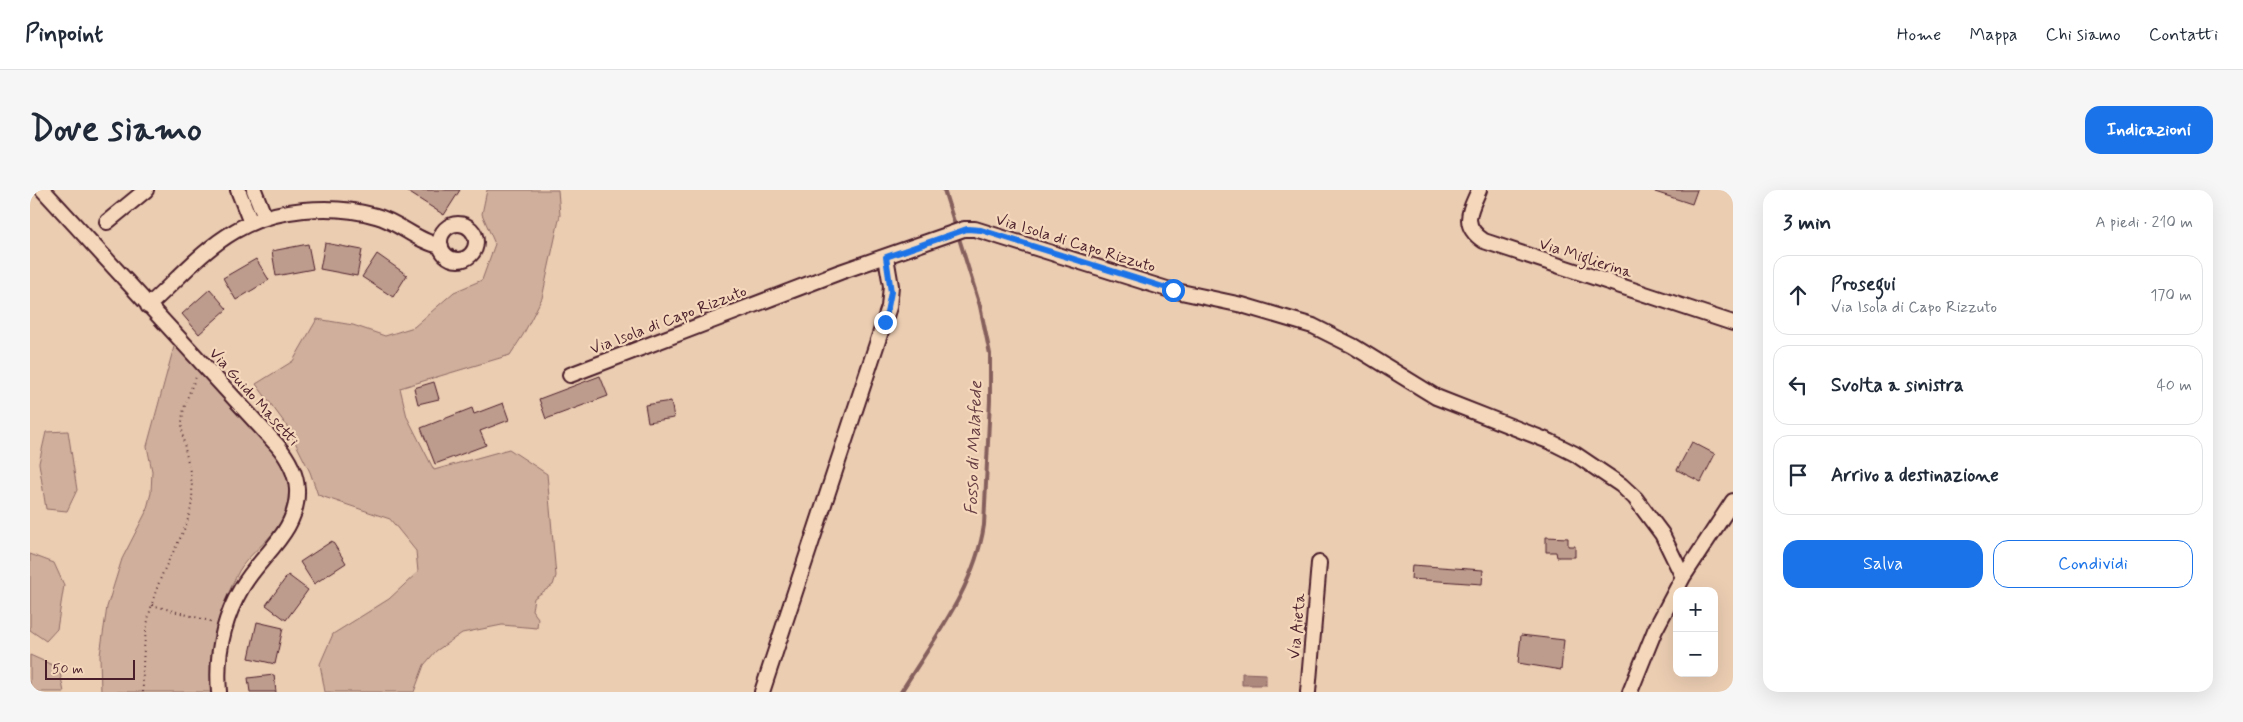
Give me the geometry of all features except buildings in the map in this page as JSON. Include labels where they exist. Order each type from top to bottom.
[{"type":"street","name":"Via Guido Masetti","points":[[42,190],[283,452],[292,468],[297,486],[295,512],[290,524],[247,579],[234,601],[225,625],[219,655],[219,692]]},
{"type":"street","points":[[107,222],[146,190]]},
{"type":"street","points":[[238,190],[251,223]]},
{"type":"street","points":[[254,190],[265,218]]},
{"type":"street","name":"Via Miglierina","points":[[1479,190],[1469,212],[1468,221],[1473,231],[1484,241],[1733,323]]},
{"type":"street","points":[[148,306],[220,241],[251,223],[265,218],[313,210],[363,213],[388,220],[430,244],[441,246]]},
{"type":"street","name":"Via Isola di Capo Rizzuto","points":[[570,376],[831,275],[964,230],[981,230],[1167,289],[1242,305],[1303,322],[1337,337],[1429,393],[1460,408],[1546,439],[1574,454],[1621,485],[1639,503],[1657,526],[1683,577]]},
{"type":"street","points":[[762,692],[885,322],[891,292],[886,257]]},
{"type":"street","points":[[1630,692],[1655,630],[1683,577],[1733,501]]},
{"type":"street","name":"Via Aieta","points":[[1308,692],[1319,563]]},
{"type":"path","points":[[143,692],[142,652],[152,605],[160,579],[181,539],[188,518],[192,481],[182,423],[183,411],[201,362]]},
{"type":"path","points":[[152,605],[225,625]]},
{"type":"shaded area","points":[[487,190],[558,190],[560,215],[542,298],[523,335],[510,355],[400,388],[407,417],[434,470],[509,449],[547,474],[556,576],[553,585],[534,598],[532,610],[538,618],[537,628],[502,625],[462,633],[436,651],[424,665],[414,692],[325,692],[320,664],[333,634],[389,599],[418,572],[416,551],[390,519],[318,495],[310,472],[287,426],[256,384],[293,361],[317,319],[353,325],[385,336],[414,327],[454,292],[482,280],[495,244],[482,214]]},
{"type":"shaded area","points":[[175,343],[282,463],[288,481],[288,500],[278,526],[242,566],[225,601],[213,644],[210,675],[211,692],[101,692],[100,655],[107,607],[122,559],[146,512],[151,493],[152,471],[147,446]]},
{"type":"shaded area","points":[[68,431],[77,490],[67,511],[46,509],[39,463],[46,432]]},
{"type":"shaded area","points":[[30,554],[54,563],[64,585],[57,629],[46,641],[30,630]]},
{"type":"shaded area","points":[[30,655],[59,668],[64,692],[30,692]]},
{"type":"shaded area","points":[[1242,673],[1266,674],[1266,685],[1242,685]]},
{"type":"waterway","name":"Fosso di Malafede","points":[[944,190],[956,228]]},
{"type":"waterway","name":"Fosso di Malafede","points":[[901,692],[939,633],[962,591],[972,570],[984,525],[990,400],[990,354],[980,306],[958,235]]},
{"type":"route","points":[[885,322],[891,300],[890,276],[886,257],[967,229],[981,230],[1055,255],[1173,290]]}]
